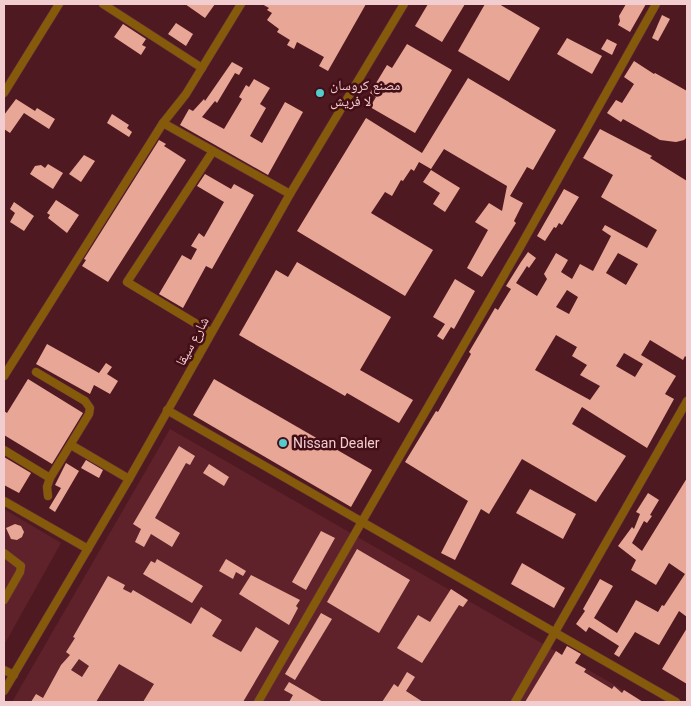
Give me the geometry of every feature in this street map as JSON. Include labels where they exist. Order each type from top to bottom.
[{"type":"street","points":[[4,93],[59,4]]},
{"type":"street","points":[[103,4],[202,68]]},
{"type":"street","points":[[4,376],[163,123],[186,94],[239,4]]},
{"type":"street","name":"شارع سيقا","points":[[4,692],[129,478],[210,332],[290,194],[404,4]]},
{"type":"street","points":[[258,702],[519,249],[656,4]]},
{"type":"street","points":[[163,123],[290,194]]},
{"type":"street","points":[[210,332],[127,282],[213,151]]},
{"type":"street","points":[[36,372],[89,405],[89,414],[50,478],[47,487],[48,496]]},
{"type":"street","points":[[514,702],[556,632],[687,401]]},
{"type":"street","points":[[167,410],[676,702]]},
{"type":"street","points":[[71,445],[129,478]]},
{"type":"street","points":[[4,450],[50,478]]},
{"type":"street","points":[[4,501],[88,549]]},
{"type":"street","points":[[4,553],[21,566],[4,600]]},
{"type":"street","points":[[4,670],[14,675]]},
{"type":"shaded area","points":[[170,429],[644,702],[12,702]]},
{"type":"shaded area","points":[[4,509],[61,543],[4,645]]},
{"type":"building","points":[[185,4],[215,4],[205,18]]},
{"type":"building","points":[[262,4],[366,4],[328,71],[319,66],[324,57],[297,42],[294,49],[287,45],[290,40],[277,32],[279,29],[267,20],[272,13],[267,10],[269,8]]},
{"type":"building","points":[[428,4],[465,4],[442,42],[415,26]]},
{"type":"building","points":[[485,4],[499,4],[540,28],[509,81],[458,51]]},
{"type":"building","points":[[626,4],[646,4],[630,32],[618,25],[620,21],[619,16]]},
{"type":"building","points":[[662,15],[670,19],[658,41],[652,38]]},
{"type":"building","points":[[176,23],[193,34],[186,46],[168,34]]},
{"type":"building","points":[[123,24],[146,39],[142,45],[146,47],[141,55],[114,37]]},
{"type":"building","points":[[567,38],[602,56],[592,74],[557,54]]},
{"type":"building","points":[[607,39],[617,44],[612,55],[601,49]]},
{"type":"building","points":[[407,44],[452,70],[415,133],[370,107],[376,97],[370,93],[387,65],[392,68]]},
{"type":"building","points":[[634,61],[687,91],[687,137],[684,140],[676,142],[660,140],[623,119],[621,122],[607,113],[616,100],[622,103],[634,84],[624,77]]},
{"type":"building","points":[[232,62],[243,68],[239,75],[235,73],[217,103],[215,101],[202,117],[224,129],[242,99],[239,97],[246,85],[249,87],[254,79],[270,88],[260,104],[266,108],[250,136],[262,143],[285,102],[303,112],[268,175],[180,125],[189,109],[193,111],[204,99],[205,101]]},
{"type":"building","points":[[468,78],[556,130],[533,170],[527,167],[510,196],[523,203],[514,221],[516,223],[482,277],[467,268],[488,230],[475,222],[489,203],[502,211],[507,186],[444,149],[431,169],[419,162],[414,171],[411,169],[403,181],[401,180],[392,196],[385,192],[371,213],[433,250],[405,296],[297,231],[366,118],[422,153]]},
{"type":"building","points":[[16,99],[35,111],[37,108],[55,119],[49,129],[24,113],[10,133],[4,129],[4,115]]},
{"type":"building","points":[[112,114],[129,125],[127,128],[132,132],[129,137],[107,123]]},
{"type":"building","points":[[600,129],[652,156],[650,158],[687,181],[687,358],[685,356],[683,360],[650,340],[641,355],[676,376],[665,394],[674,399],[647,448],[582,407],[572,424],[626,456],[596,502],[522,459],[489,514],[481,509],[455,560],[441,553],[468,501],[405,462],[436,411],[438,412],[471,354],[469,352],[495,308],[498,310],[511,289],[506,286],[528,252],[536,258],[529,268],[527,266],[516,283],[537,296],[547,279],[544,274],[556,253],[568,260],[561,272],[572,279],[580,264],[593,271],[611,236],[602,230],[605,225],[647,248],[657,230],[601,197],[613,175],[583,158]],"holes":[[[618,253],[638,264],[626,285],[606,273]],[[567,290],[578,297],[569,314],[556,307]],[[556,335],[577,347],[572,356],[587,365],[580,375],[600,386],[590,400],[535,370]],[[624,353],[643,364],[635,377],[616,366]]]},
{"type":"building","points":[[159,140],[166,144],[164,146],[186,160],[108,282],[82,266],[86,260],[84,259]]},
{"type":"building","points":[[84,155],[95,161],[81,182],[69,174]]},
{"type":"building","points":[[48,164],[63,173],[53,189],[30,174],[35,166],[41,165],[45,168]]},
{"type":"building","points":[[431,170],[460,188],[445,212],[433,204],[440,193],[423,182]]},
{"type":"building","points":[[205,174],[231,189],[234,184],[254,195],[212,269],[206,266],[183,308],[159,294],[182,255],[191,260],[197,249],[191,246],[199,233],[204,237],[224,202],[197,186]]},
{"type":"building","points":[[564,189],[579,197],[562,225],[559,223],[556,228],[554,227],[545,241],[537,236]]},
{"type":"building","points":[[56,200],[79,215],[67,233],[48,218],[50,215],[47,213]]},
{"type":"building","points":[[14,202],[34,216],[24,231],[10,222],[15,213],[10,209]]},
{"type":"building","points":[[297,262],[391,317],[360,370],[413,400],[399,423],[347,393],[345,396],[239,335],[276,270],[288,277]]},
{"type":"building","points":[[455,279],[475,291],[454,329],[451,327],[443,340],[437,336],[445,324],[433,317]]},
{"type":"building","points":[[47,344],[99,373],[106,363],[112,367],[107,374],[118,381],[110,394],[94,385],[90,394],[36,364]]},
{"type":"building","points":[[28,379],[83,413],[52,464],[4,435],[4,411],[7,413]]},
{"type":"building","name":"Nissan Dealer","points":[[214,379],[372,470],[351,507],[193,415]]},
{"type":"building","points":[[179,446],[195,456],[190,465],[186,463],[155,518],[180,533],[172,547],[151,534],[144,547],[135,542],[141,529],[133,524]]},
{"type":"building","points":[[4,457],[31,473],[19,493],[4,485]]},
{"type":"building","points":[[86,460],[103,470],[99,478],[81,468]]},
{"type":"building","points":[[66,463],[79,471],[55,512],[49,508],[61,488],[55,485]]},
{"type":"building","points":[[209,464],[229,477],[224,486],[203,473]]},
{"type":"building","points":[[687,478],[687,617],[679,611],[659,645],[635,632],[619,657],[614,654],[619,646],[589,627],[586,632],[576,624],[585,611],[583,609],[600,579],[613,586],[594,618],[617,633],[636,600],[658,612],[662,605],[664,606],[685,574],[669,563],[656,585],[631,570],[636,560],[618,546],[632,527],[634,529],[640,514],[636,512],[648,493],[659,500],[650,515],[652,516],[647,523],[644,521],[632,543],[642,551]]},
{"type":"building","points":[[530,489],[576,514],[563,539],[516,513]]},
{"type":"building","points":[[15,524],[21,526],[24,532],[22,537],[17,540],[11,539],[6,528]]},
{"type":"building","points":[[321,531],[335,538],[306,590],[292,582]]},
{"type":"building","points":[[357,549],[410,580],[379,633],[327,602]]},
{"type":"building","points":[[157,559],[203,586],[192,603],[143,574],[151,561],[155,563]]},
{"type":"building","points":[[226,559],[246,571],[243,576],[236,572],[233,579],[219,571]]},
{"type":"building","points":[[522,563],[565,588],[554,608],[511,584]]},
{"type":"building","points":[[251,575],[300,600],[289,625],[239,594]]},
{"type":"building","points":[[108,576],[125,585],[123,589],[131,593],[133,590],[191,624],[201,607],[222,620],[212,636],[241,652],[256,627],[279,641],[243,702],[143,702],[154,684],[119,664],[96,702],[31,702],[36,694],[43,698],[61,665],[70,655],[66,652],[75,638],[73,637]],"holes":[[[79,659],[89,666],[82,677],[71,670]]]},
{"type":"building","points":[[451,589],[468,600],[463,607],[459,605],[422,663],[397,648],[418,615],[430,622]]},
{"type":"building","points":[[321,613],[332,619],[295,680],[285,674]]},
{"type":"building","points":[[687,628],[687,684],[662,669]]},
{"type":"building","points":[[567,646],[581,654],[575,663],[586,669],[584,672],[612,689],[614,686],[622,693],[624,690],[643,702],[525,702],[556,651],[562,655]]},
{"type":"building","points":[[407,672],[415,677],[406,691],[423,702],[382,702],[394,684],[398,687]]},
{"type":"building","points":[[289,682],[323,702],[289,702],[293,695],[284,690]]},
{"type":"place","name":"مصنع كروسان لا فريش","points":[[320,93]]},
{"type":"place","name":"Nissan Dealer","points":[[283,443]]}]
